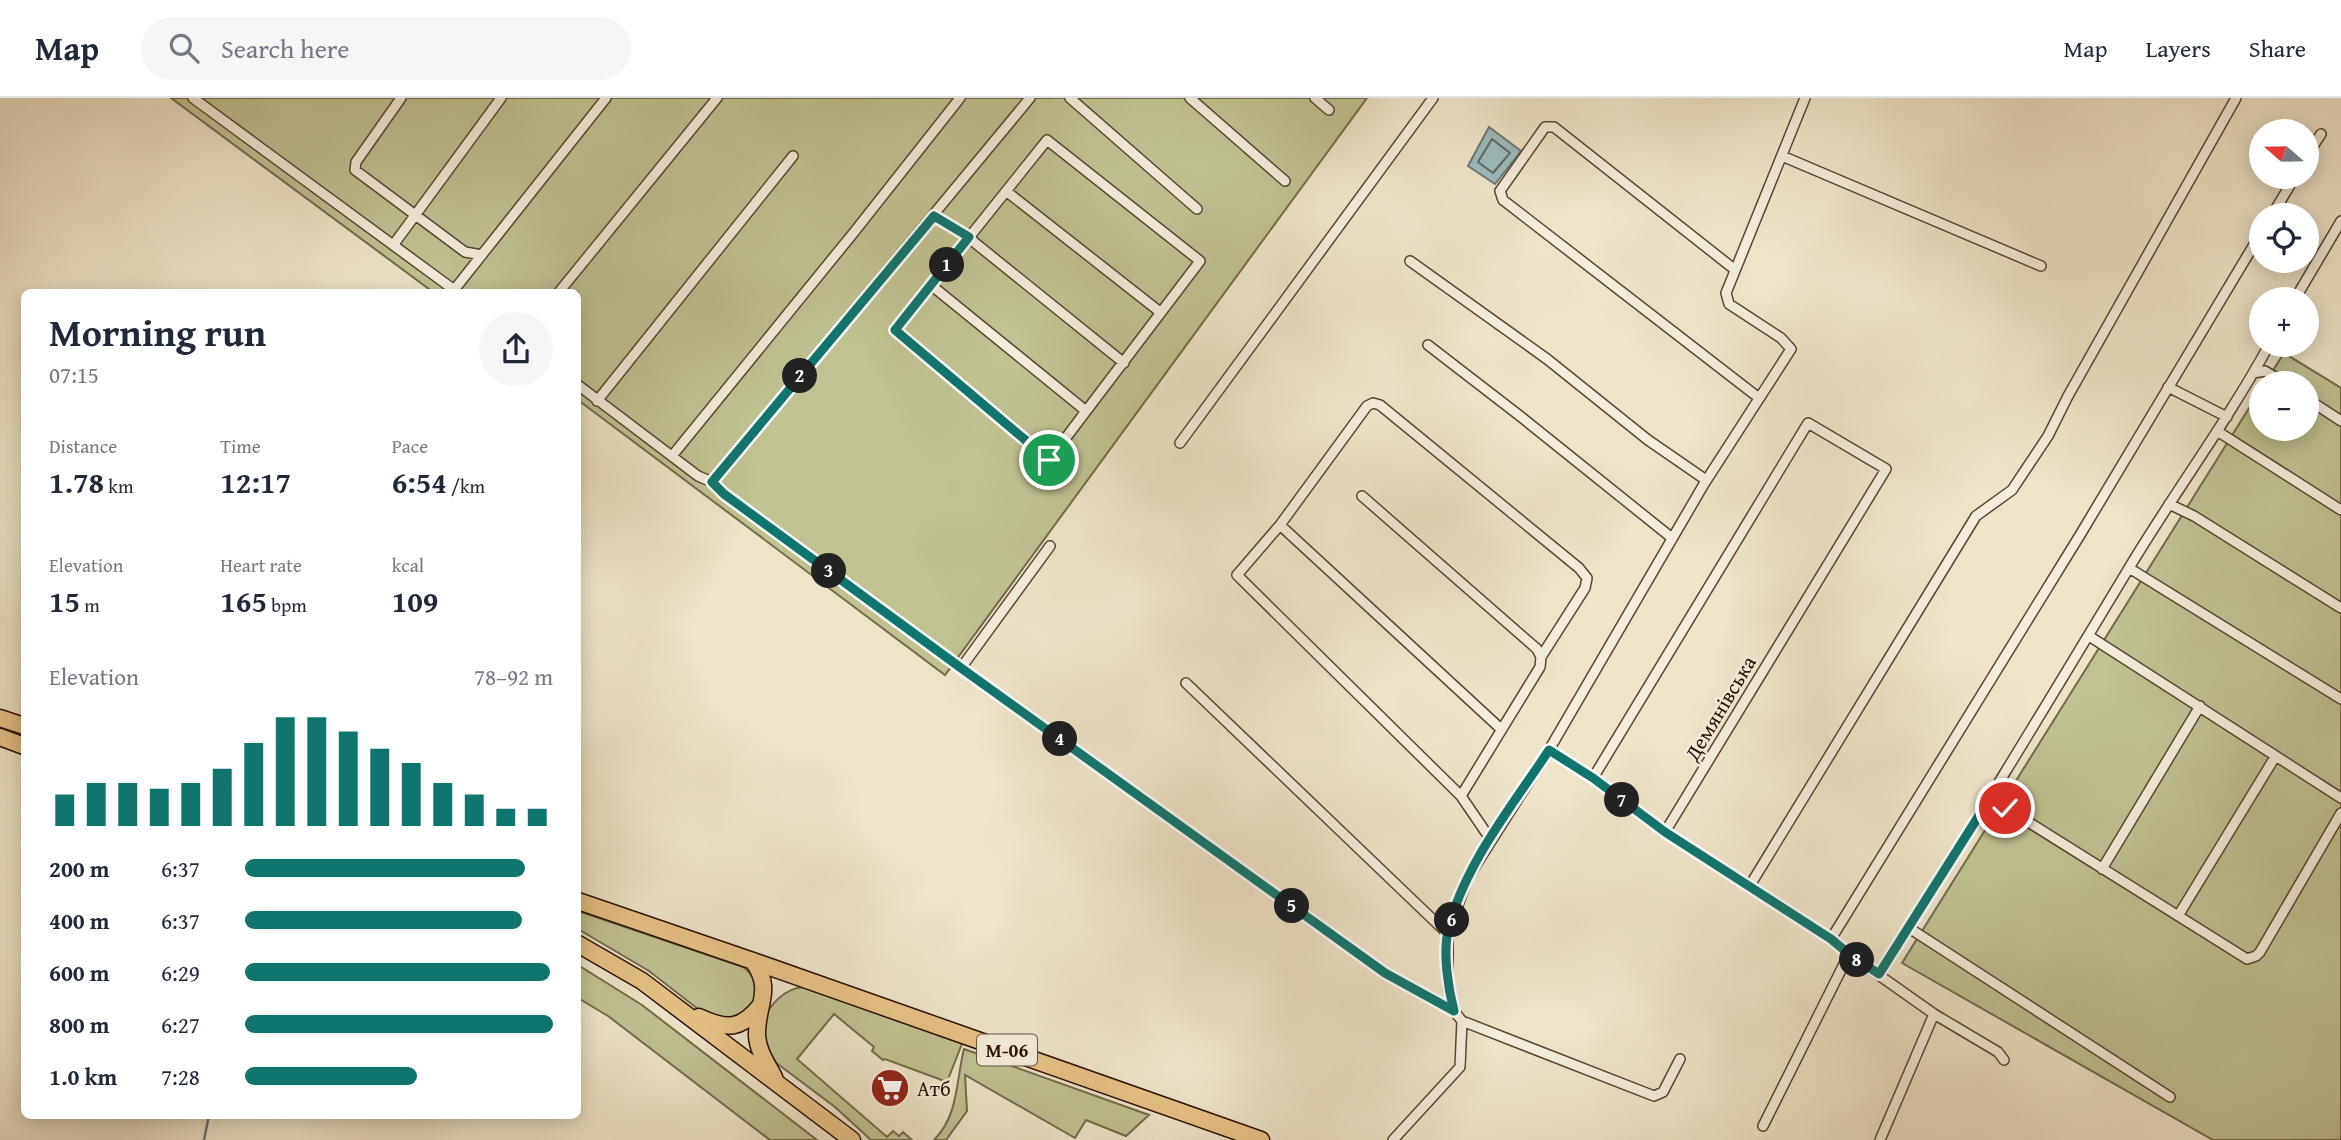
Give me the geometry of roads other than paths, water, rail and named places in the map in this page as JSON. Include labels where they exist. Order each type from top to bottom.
[{"type":"highway","points":[[0,718],[21,725]]},
{"type":"highway","points":[[0,737],[21,745]]},
{"type":"highway","name":"М-06","points":[[581,902],[1261,1140]]},
{"type":"highway","points":[[581,946],[616,965],[681,1009],[852,1140]]},
{"type":"highway","points":[[754,961],[765,984],[757,1025],[758,1044],[778,1084]]},
{"type":"highway","points":[[681,1009],[713,1024],[726,1026],[746,1021],[762,1003]]},
{"type":"street","points":[[194,98],[453,289]]},
{"type":"street","points":[[401,98],[356,162],[355,170],[465,252],[482,255]]},
{"type":"street","points":[[394,244],[501,98]]},
{"type":"street","points":[[457,289],[606,98]]},
{"type":"street","points":[[560,289],[718,98]]},
{"type":"street","points":[[672,456],[960,98]]},
{"type":"street","points":[[712,482],[1030,98]]},
{"type":"street","points":[[1070,98],[1197,209]]},
{"type":"street","points":[[1190,98],[1285,181]]},
{"type":"street","points":[[1315,98],[1329,110]]},
{"type":"street","points":[[1180,443],[1433,98]]},
{"type":"street","points":[[1454,1011],[1448,988],[1448,934],[1466,879],[1549,750],[1706,480],[1791,349],[1781,338],[1729,304],[1726,293],[1805,98]]},
{"type":"street","points":[[1749,887],[1976,516],[2012,491],[2048,436],[2236,98]]},
{"type":"street","points":[[1734,269],[1554,127],[1545,128],[1500,191],[1503,200],[1759,398]]},
{"type":"street","points":[[1047,140],[1200,261],[1049,460],[895,330],[969,237],[1047,140]]},
{"type":"street","points":[[597,401],[793,156]]},
{"type":"street","points":[[1782,156],[2041,266]]},
{"type":"street","points":[[1006,191],[1160,312]]},
{"type":"street","points":[[934,216],[969,237],[1124,363]]},
{"type":"street","points":[[2302,287],[2341,220]]},
{"type":"street","points":[[1831,939],[2081,535],[2249,253]]},
{"type":"street","points":[[1410,261],[1547,359],[1647,440],[1706,480]]},
{"type":"street","points":[[931,285],[1086,411]]},
{"type":"street","points":[[1429,345],[1672,538]]},
{"type":"street","points":[[1879,974],[1990,798],[2129,568],[2249,380]]},
{"type":"street","points":[[2168,387],[2227,417]]},
{"type":"street","points":[[581,388],[961,668],[1385,973],[1454,1011],[1462,1021],[1654,1096],[1662,1092],[1680,1059]]},
{"type":"street","points":[[1461,796],[1540,667],[1541,657],[1585,588],[1587,578],[1579,568],[1380,405],[1373,403],[1367,405],[1280,525],[1237,575],[1461,796],[1491,840]]},
{"type":"street","points":[[2319,407],[2341,421]]},
{"type":"street","name":"Демянівська","points":[[1593,778],[1808,423],[1886,469],[1665,832]]},
{"type":"street","points":[[2217,431],[2341,510]]},
{"type":"street","points":[[1362,496],[1537,649],[1541,657]]},
{"type":"street","points":[[2169,504],[2194,516],[2341,608]]},
{"type":"street","points":[[1280,525],[1501,729]]},
{"type":"street","points":[[961,668],[1049,546]]},
{"type":"street","points":[[2129,568],[2341,699]]},
{"type":"street","points":[[2089,636],[2341,798]]},
{"type":"street","points":[[1186,683],[1448,934]]},
{"type":"street","points":[[2102,869],[2200,706]]},
{"type":"street","points":[[1549,750],[1593,778],[1665,832],[1831,939],[1934,1014],[1998,1052],[2004,1060]]},
{"type":"street","points":[[2178,916],[2275,757]]},
{"type":"street","points":[[1990,798],[2247,959],[2256,956],[2341,813]]},
{"type":"street","points":[[1909,928],[2170,1097]]},
{"type":"street","points":[[1763,1126],[1849,954]]},
{"type":"street","points":[[1880,1140],[1934,1014]]},
{"type":"street","points":[[1393,1140],[1460,1067],[1462,1021]]},
{"type":"water","points":[[1489,127],[1521,151],[1495,184],[1468,166]]},
{"type":"waterway","points":[[204,1140],[208,1119]]},
{"type":"place","name":"Атб","points":[[890,1088]]}]
